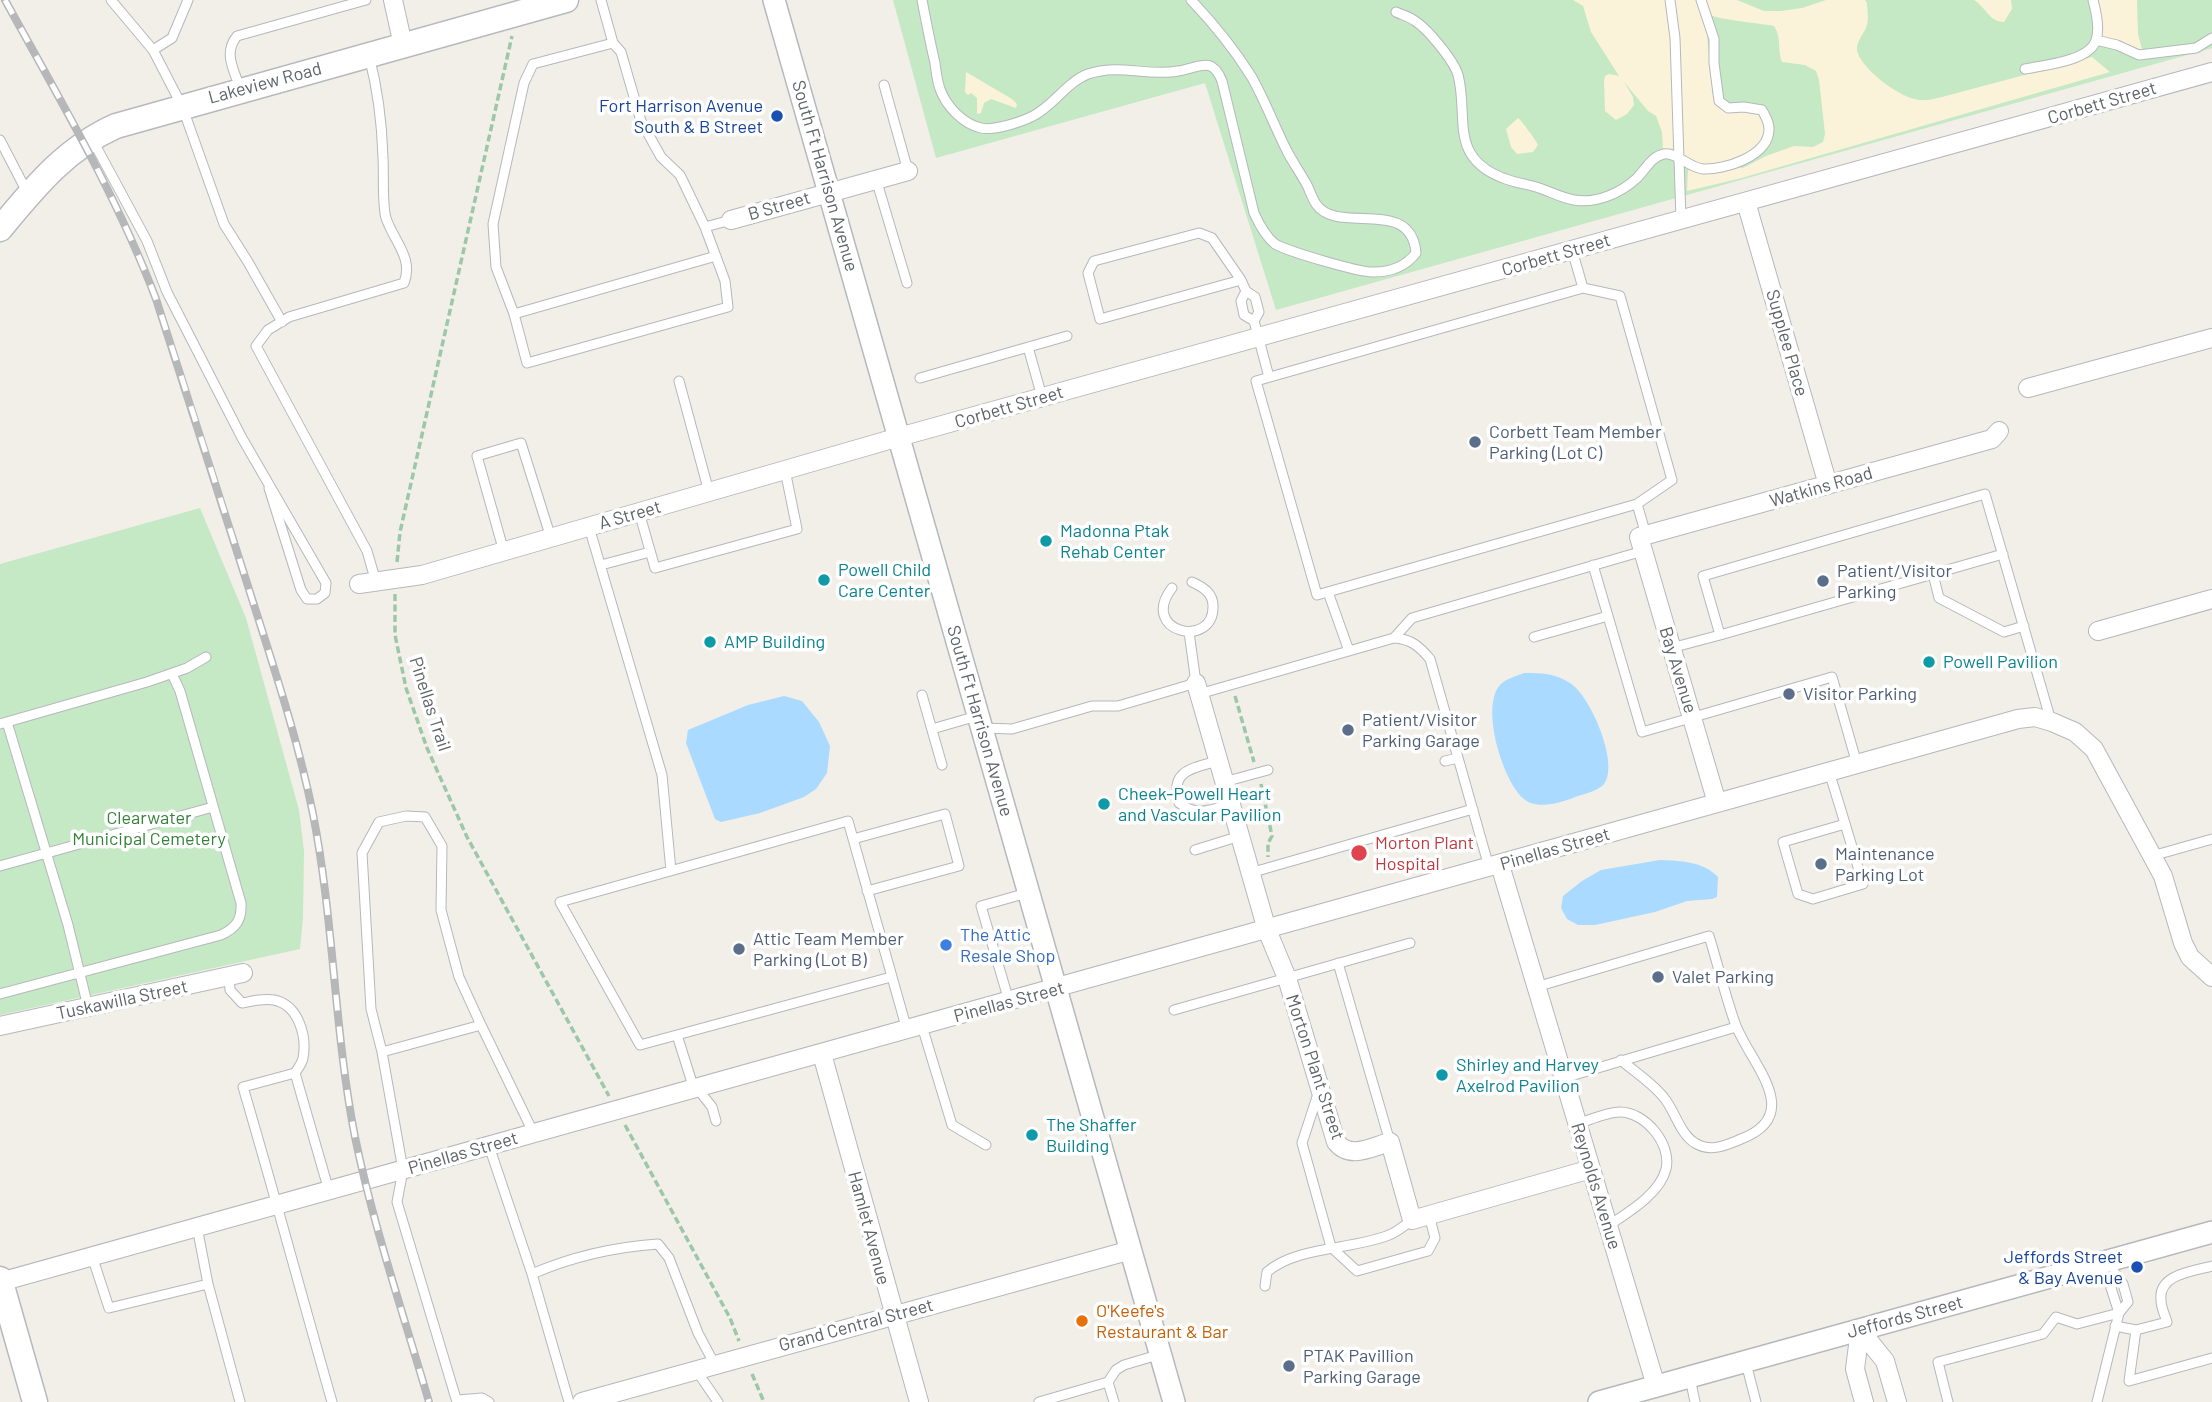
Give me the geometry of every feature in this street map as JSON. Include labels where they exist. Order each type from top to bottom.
[{"type":"main road","name":"Lakeview Road","points":[[0,229],[61,160],[91,138],[116,126],[566,0]]},
{"type":"main road","points":[[0,1281],[35,1402]]},
{"type":"street","points":[[393,0],[403,45]]},
{"type":"street","name":"South Ft Harrison Avenue","points":[[774,0],[1174,1402]]},
{"type":"street","name":"Corbett Street","points":[[899,437],[1042,397],[1256,329],[1572,250],[2212,72]]},
{"type":"street","name":"B Street","points":[[731,220],[908,171]]},
{"type":"street","name":"Supplee Place","points":[[1746,202],[1828,485]]},
{"type":"street","points":[[2028,388],[2212,338]]},
{"type":"street","name":"Watkins Road","points":[[1642,541],[1992,439],[1999,431]]},
{"type":"street","name":"A Street","points":[[367,583],[422,575],[899,437]]},
{"type":"street","name":"Bay Avenue","points":[[1642,541],[1717,803]]},
{"type":"street","points":[[2098,631],[2212,598]]},
{"type":"street","name":"Morton Plant Street","points":[[1197,688],[1267,930],[1287,978],[1336,1142],[1342,1150],[1352,1152],[1390,1142]]},
{"type":"street","name":"Pinellas Street","points":[[0,1281],[2018,719],[2035,718],[2052,722]]},
{"type":"street","points":[[2052,722],[2075,732],[2094,748],[2163,876],[2186,950],[2198,967],[2212,977]]},
{"type":"street","name":"Reynolds Avenue","points":[[1494,866],[1536,987],[1656,1386]]},
{"type":"street","name":"Tuskawilla Street","points":[[0,1026],[236,974]]},
{"type":"street","name":"Hamlet Avenue","points":[[822,1054],[919,1402]]},
{"type":"street","points":[[1390,1142],[1420,1218],[1591,1169]]},
{"type":"street","name":"Jeffords Street","points":[[1599,1402],[1860,1330],[2113,1266],[2212,1232]]},
{"type":"street","name":"Grand Central Street","points":[[582,1402],[1131,1250]]},
{"type":"street","points":[[1860,1330],[1855,1369],[1864,1402]]},
{"type":"street","points":[[1860,1330],[1885,1361],[1897,1402]]},
{"type":"lane","points":[[111,0],[153,50],[182,106],[224,225],[282,322]]},
{"type":"lane","points":[[153,50],[172,38],[188,0]]},
{"type":"lane","points":[[241,90],[229,52],[237,36],[366,0]]},
{"type":"lane","points":[[601,0],[613,43],[621,52],[641,121],[661,157],[680,175],[705,228],[725,281],[728,307],[527,363],[514,314],[496,267],[493,224],[524,83],[533,64],[613,43]]},
{"type":"lane","points":[[922,0],[940,90],[962,120],[983,129],[1008,125],[1035,115],[1085,75],[1102,70],[1124,68],[1172,72],[1211,65],[1217,70],[1222,81],[1254,213],[1259,225],[1275,244],[1292,252],[1371,272],[1403,266],[1411,260],[1416,253],[1415,243],[1410,233],[1398,224],[1375,217],[1329,214],[1318,207],[1288,153],[1251,76],[1191,0]]},
{"type":"lane","points":[[1670,0],[1675,38],[1681,220]]},
{"type":"lane","points":[[1396,12],[1416,21],[1457,72],[1462,132],[1470,152],[1480,164],[1502,178],[1577,201],[1599,199],[1621,191],[1660,155],[1668,153],[1691,166],[1703,169],[1721,168],[1746,159],[1763,146],[1770,132],[1762,110],[1728,108],[1719,101],[1714,38],[1701,0]]},
{"type":"lane","points":[[2025,69],[2073,59],[2089,51],[2096,40],[2097,25],[2093,0]]},
{"type":"lane","points":[[2096,40],[2117,45],[2139,55],[2196,48],[2212,38]]},
{"type":"lane","points":[[367,583],[367,551],[256,346],[268,330],[289,317],[404,284],[407,268],[401,247],[385,217],[381,116],[378,91],[368,55]]},
{"type":"lane","points":[[884,85],[908,171]]},
{"type":"lane","points":[[91,138],[147,241],[167,292],[269,488],[326,583],[325,593],[317,598],[306,599],[301,590],[269,488]]},
{"type":"lane","points":[[0,140],[29,195]]},
{"type":"lane","points":[[876,179],[907,283]]},
{"type":"lane","points":[[705,228],[731,220]]},
{"type":"lane","points":[[1241,280],[1100,319],[1088,273],[1094,261],[1199,233],[1212,238],[1241,280],[1246,291],[1255,297],[1259,312],[1256,329],[1269,377]]},
{"type":"lane","points":[[1572,250],[1583,288]]},
{"type":"lane","points":[[514,314],[716,257]]},
{"type":"lane","points":[[1583,288],[1620,296],[1672,480],[1637,504],[1317,595],[1256,381],[1269,377],[1583,288]]},
{"type":"lane","points":[[1246,291],[1241,301],[1244,315],[1256,329]]},
{"type":"lane","points":[[920,377],[1067,335]]},
{"type":"lane","points":[[1028,347],[1042,397]]},
{"type":"lane","points":[[679,381],[709,492]]},
{"type":"lane","points":[[504,552],[477,456],[521,443],[551,538]]},
{"type":"lane","points":[[639,512],[654,568],[797,529],[785,470]]},
{"type":"lane","points":[[1720,635],[1703,576],[1986,494],[2052,722]]},
{"type":"lane","points":[[1394,638],[1412,618],[1593,565],[1642,541],[1637,504]]},
{"type":"lane","points":[[589,527],[662,775],[671,871]]},
{"type":"lane","points":[[600,565],[650,551]]},
{"type":"lane","points":[[1671,648],[2003,554]]},
{"type":"lane","points":[[1593,565],[1642,732],[1832,677],[1857,764]]},
{"type":"lane","points":[[1933,574],[1939,598],[2004,632],[2024,626]]},
{"type":"lane","points":[[1172,587],[1164,603],[1166,618],[1176,630],[1200,630],[1212,617],[1212,600],[1208,592],[1192,582]]},
{"type":"lane","points":[[1328,592],[1349,651]]},
{"type":"lane","points":[[1534,636],[1608,616]]},
{"type":"lane","points":[[1189,632],[1197,688]]},
{"type":"lane","points":[[932,729],[980,722],[1012,729],[1092,706],[1118,706],[1394,638],[1406,639],[1430,659],[1473,810],[1494,866]]},
{"type":"lane","points":[[89,1007],[46,853],[4,723],[172,674],[206,657]]},
{"type":"lane","points":[[0,994],[221,935],[239,922],[242,912],[240,903],[180,691],[172,674]]},
{"type":"lane","points":[[922,695],[942,765]]},
{"type":"lane","points":[[1446,761],[1458,758]]},
{"type":"lane","points":[[1218,761],[1185,772],[1178,779],[1176,795],[1179,803],[1194,811],[1203,812],[1231,804]]},
{"type":"lane","points":[[1224,782],[1268,770]]},
{"type":"lane","points":[[1829,772],[1845,824],[1863,884],[1813,899],[1798,894],[1783,842],[1845,824]]},
{"type":"lane","points":[[0,866],[213,807]]},
{"type":"lane","points":[[1250,873],[1473,810]]},
{"type":"lane","points":[[853,839],[945,814],[959,866],[867,891]]},
{"type":"lane","points":[[489,1402],[482,1398],[458,1401],[397,1202],[403,1170],[382,1052],[371,1009],[362,853],[379,822],[406,816],[425,817],[442,846],[441,910],[459,977],[534,1133]]},
{"type":"lane","points":[[891,977],[640,1045],[560,902],[848,821],[891,977],[952,1125],[986,1145]]},
{"type":"lane","points":[[1195,850],[1240,836]]},
{"type":"lane","points":[[2152,856],[2212,839]]},
{"type":"lane","points":[[1009,1002],[982,906],[1029,892]]},
{"type":"lane","points":[[1536,987],[1709,936],[1736,1027],[1765,1077],[1772,1095],[1768,1119],[1745,1137],[1718,1148],[1706,1148],[1693,1142],[1665,1098],[1621,1060]]},
{"type":"lane","points":[[1174,1010],[1410,943]]},
{"type":"lane","points":[[1338,963],[1390,1142]]},
{"type":"lane","points":[[236,974],[230,990],[242,1003],[258,999],[278,1000],[293,1011],[303,1032],[303,1061],[295,1073],[243,1087],[332,1402]]},
{"type":"lane","points":[[382,1052],[481,1025]]},
{"type":"lane","points":[[1564,1078],[1736,1027]]},
{"type":"lane","points":[[677,1035],[695,1089],[712,1107],[716,1121]]},
{"type":"lane","points":[[295,1073],[329,1191]]},
{"type":"lane","points":[[1265,1286],[1267,1272],[1277,1263],[1331,1247],[1360,1243],[1391,1234],[1420,1218],[1435,1238],[1428,1251],[1357,1271],[1331,1247],[1302,1143],[1320,1087]]},
{"type":"lane","points":[[1577,1124],[1619,1112],[1634,1115],[1649,1125],[1661,1140],[1666,1157],[1666,1170],[1658,1186],[1640,1204],[1608,1226]]},
{"type":"lane","points":[[489,1146],[532,1274],[569,1402]]},
{"type":"lane","points":[[197,1227],[208,1284],[240,1402]]},
{"type":"lane","points":[[532,1274],[550,1266],[625,1247],[658,1244],[669,1258],[698,1333],[715,1365]]},
{"type":"lane","points":[[92,1256],[108,1308],[208,1284]]},
{"type":"lane","points":[[2097,1402],[2119,1313],[2111,1288],[2113,1266]]},
{"type":"lane","points":[[2115,1326],[2136,1330],[2167,1322],[2161,1301],[2166,1282],[2212,1266]]},
{"type":"lane","points":[[1948,1402],[1938,1362],[2043,1334],[2056,1317],[2077,1324],[2119,1313]]},
{"type":"lane","points":[[2136,1330],[2129,1381],[2212,1358]]},
{"type":"lane","points":[[1039,1402],[1108,1381],[1116,1370],[1124,1365],[1161,1354]]},
{"type":"lane","points":[[1745,1361],[1756,1402]]},
{"type":"lane","points":[[696,1370],[718,1402]]},
{"type":"lane","points":[[1689,1377],[1695,1402]]},
{"type":"lane","points":[[1108,1381],[1114,1402]]},
{"type":"path","name":"Pinellas Trail","points":[[467,837],[427,748],[406,688],[395,635],[394,579],[400,532],[517,14]]},
{"type":"path","points":[[1235,694],[1255,764]]},
{"type":"path","points":[[1261,784],[1272,836],[1268,843],[1268,859]]},
{"type":"green space","points":[[893,0],[2212,0],[2212,48],[1276,310],[1205,83],[936,158]]},
{"type":"green space","name":"Clearwater Municipal Cemetery","points":[[200,508],[246,618],[299,810],[304,851],[300,949],[0,1015],[0,564]]},
{"type":"sand","points":[[1573,0],[1696,0],[1706,25],[1713,96],[1720,109],[1760,114],[1766,126],[1760,143],[1743,158],[1718,165],[1694,163],[1663,150],[1662,132],[1656,116],[1648,111],[1624,82],[1633,97],[1634,105],[1627,114],[1616,120],[1605,111],[1604,81],[1609,74],[1619,76],[1591,32],[1583,6]]},
{"type":"sand","points":[[1703,0],[1737,0],[1764,11],[1781,11],[1826,0],[1865,0],[1868,20],[1857,47],[1860,57],[1872,73],[1890,87],[1918,100],[1942,97],[2092,57],[2110,72],[1738,179],[1687,191],[1688,170],[1706,173],[1732,167],[1743,168],[1794,146],[1813,147],[1823,142],[1825,134],[1816,71],[1805,65],[1782,62],[1774,26],[1714,17],[1708,12]]},
{"type":"sand","points":[[1974,0],[2011,0],[2012,9],[2004,22],[1999,21]]},
{"type":"sand","points":[[2095,0],[2137,0],[2138,34],[2142,49],[2134,50],[2101,37]]},
{"type":"sand","points":[[966,72],[1012,99],[1017,104],[1016,108],[991,99],[984,103],[981,113],[977,114],[977,98],[965,92]]},
{"type":"sand","points":[[1518,118],[1538,145],[1533,152],[1517,154],[1511,147],[1506,129]]},
{"type":"water","points":[[1524,673],[1559,677],[1578,690],[1586,701],[1606,746],[1608,774],[1604,784],[1598,789],[1542,805],[1529,802],[1516,790],[1502,761],[1492,710],[1494,696],[1500,685]]},
{"type":"water","points":[[784,696],[802,701],[819,722],[830,746],[827,773],[816,789],[804,797],[760,813],[721,822],[715,819],[686,743],[688,730],[748,705]]},
{"type":"water","points":[[1660,860],[1691,863],[1712,872],[1718,877],[1717,897],[1687,901],[1655,912],[1595,925],[1578,925],[1567,919],[1561,908],[1563,896],[1582,881],[1601,870]]},
{"type":"railway","points":[[5,0],[105,184],[156,299],[283,697],[307,785],[320,854],[355,1137],[380,1237],[429,1402]]},
{"type":"place","name":"Fort Harrison Avenue South & B Street","points":[[777,116]]},
{"type":"place","name":"Corbett Team Member Parking (Lot C)","points":[[1475,442]]},
{"type":"place","name":"Madonna Ptak Rehab Center","points":[[1046,541]]},
{"type":"place","name":"Powell Child Care Center","points":[[824,580]]},
{"type":"place","name":"Patient/Visitor Parking","points":[[1823,581]]},
{"type":"place","name":"AMP Building","points":[[710,642]]},
{"type":"place","name":"Powell Pavilion","points":[[1929,662]]},
{"type":"place","name":"Visitor Parking","points":[[1789,694]]},
{"type":"place","name":"Patient/Visitor Parking Garage","points":[[1348,730]]},
{"type":"place","name":"Cheek-Powell Heart and Vascular Pavilion","points":[[1104,804]]},
{"type":"place","name":"Morton Plant Hospital","points":[[1359,853]]},
{"type":"place","name":"Maintenance Parking Lot","points":[[1821,864]]},
{"type":"place","name":"The Attic Resale Shop","points":[[946,945]]},
{"type":"place","name":"Attic Team Member Parking (Lot B)","points":[[739,949]]},
{"type":"place","name":"Valet Parking","points":[[1658,977]]},
{"type":"place","name":"Shirley and Harvey Axelrod Pavilion","points":[[1442,1075]]},
{"type":"place","name":"The Shaffer Building","points":[[1032,1135]]},
{"type":"place","name":"Jeffords Street & Bay Avenue","points":[[2137,1267]]},
{"type":"place","name":"O'Keefe's Restaurant & Bar","points":[[1082,1321]]},
{"type":"place","name":"PTAK Pavillion Parking Garage","points":[[1289,1366]]}]
